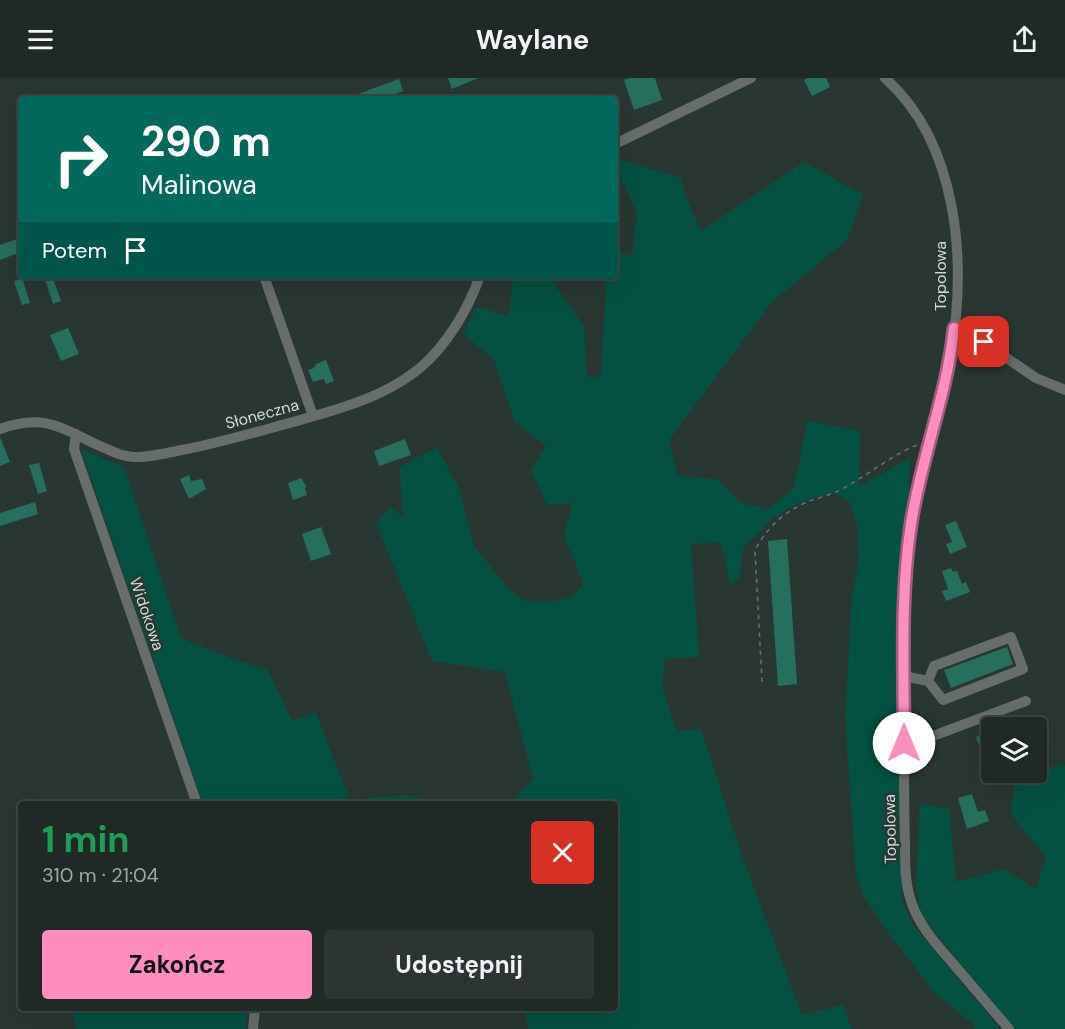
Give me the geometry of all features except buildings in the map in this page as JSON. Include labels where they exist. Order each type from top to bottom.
[{"type":"street","points":[[618,143],[751,78]]},
{"type":"street","name":"Topolowa","points":[[885,78],[907,100],[931,139],[952,214],[957,257],[954,328],[909,538],[904,676],[907,882],[911,903],[928,934],[1009,1029]]},
{"type":"street","points":[[265,279],[313,416]]},
{"type":"street","name":"Słoneczna","points":[[0,429],[32,421],[52,424],[120,455],[133,457],[151,456],[211,444],[313,416],[372,396],[420,368],[448,337],[478,279]]},
{"type":"street","points":[[954,328],[973,335],[1036,378],[1065,390]]},
{"type":"street","name":"Widokowa","points":[[76,434],[74,449],[196,801]]},
{"type":"street","points":[[904,676],[928,681],[943,700],[1023,669],[1011,636],[934,666],[928,681]]},
{"type":"street","points":[[904,743],[925,739],[1026,701]]},
{"type":"street","points":[[253,1029],[255,1011]]},
{"type":"path","points":[[762,682],[755,550],[762,538],[796,507],[839,490],[909,448],[919,444],[928,445]]},
{"type":"green space","points":[[618,159],[681,178],[686,197],[701,231],[804,162],[863,195],[847,240],[773,301],[669,440],[677,475],[718,480],[740,502],[767,510],[794,488],[807,421],[860,431],[859,486],[910,458],[898,831],[903,903],[913,925],[1000,1029],[975,1029],[973,1024],[935,993],[892,938],[862,894],[856,874],[845,718],[852,595],[859,561],[857,525],[849,501],[834,493],[800,502],[771,520],[743,548],[740,578],[730,584],[721,542],[691,544],[699,657],[665,659],[662,687],[677,731],[701,729],[742,856],[802,1015],[843,1005],[852,1029],[529,1029],[525,1011],[618,1011],[618,801],[512,801],[533,779],[505,672],[432,661],[376,523],[390,507],[403,517],[399,467],[437,447],[459,488],[474,546],[507,587],[524,601],[557,601],[574,596],[583,583],[564,536],[572,503],[547,505],[531,470],[546,446],[515,422],[494,360],[463,333],[477,307],[509,316],[513,279],[551,279],[584,327],[587,377],[601,377],[606,287],[600,279],[618,279],[618,250],[632,257],[637,214],[618,171]]},
{"type":"green space","points":[[81,449],[124,467],[181,638],[230,658],[268,670],[292,721],[316,713],[350,801],[202,801]]},
{"type":"green space","points":[[1063,764],[1065,766],[1065,1029],[1014,1029],[921,915],[916,883],[920,804],[949,809],[956,882],[1003,869],[1036,889],[1046,857],[1011,814],[1014,783],[1047,783],[1047,768]]},
{"type":"green space","points":[[411,795],[428,801],[362,801],[369,797]]},
{"type":"green space","points":[[82,1011],[248,1011],[245,1029],[77,1029],[73,1014]]},
{"type":"route","points":[[904,743],[905,597],[914,505],[945,378],[954,328],[963,330],[984,342]]}]
